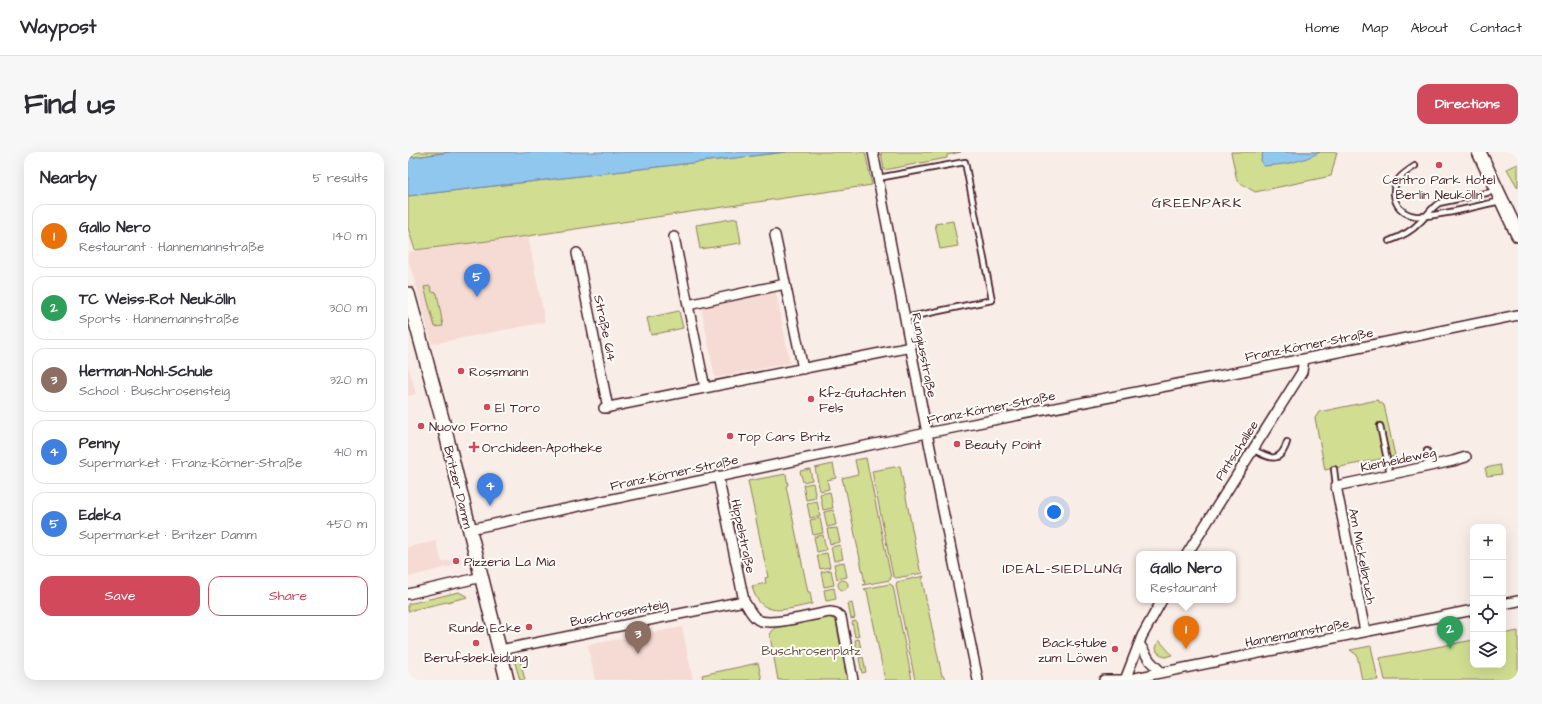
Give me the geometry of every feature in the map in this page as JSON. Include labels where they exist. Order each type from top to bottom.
[{"type":"main road","points":[[1479,152],[1498,196],[1518,235]]},
{"type":"main road","name":"Britzer Damm","points":[[408,294],[470,529],[507,680]]},
{"type":"street","name":"Rungiusstraße","points":[[873,153],[927,433],[978,680]]},
{"type":"street","points":[[775,235],[802,369]]},
{"type":"street","points":[[674,237],[705,388]]},
{"type":"street","name":"Straße 614","points":[[577,253],[606,408],[911,347]]},
{"type":"street","points":[[688,305],[786,284]]},
{"type":"street","name":"Franz-Körner-Straße","points":[[470,529],[927,433],[1304,359],[1518,315]]},
{"type":"street","name":"Pintschallee","points":[[1189,551],[1252,448],[1302,372],[1304,359]]},
{"type":"street","name":"Kienheideweg","points":[[1336,486],[1430,466],[1466,456]]},
{"type":"street","name":"Hippelstraße","points":[[718,476],[744,601]]},
{"type":"street","name":"Am Mickelbruch","points":[[1336,486],[1365,631]]},
{"type":"street","points":[[408,594],[482,577]]},
{"type":"street","points":[[744,601],[757,619],[763,621],[772,622],[830,612],[836,613],[840,618],[853,680]]},
{"type":"street","name":"Buschrosensteig","points":[[500,650],[744,601]]},
{"type":"street","points":[[1506,603],[1518,601]]},
{"type":"street","points":[[1125,680],[1140,645],[1142,636],[1160,603]]},
{"type":"street","name":"Hannemannstraße","points":[[1104,680],[1125,680],[1470,611]]},
{"type":"street","points":[[1140,645],[1150,662],[1161,672]]},
{"type":"lane","points":[[878,178],[965,162],[992,300],[905,318]]},
{"type":"lane","points":[[1415,166],[1400,176],[1395,183],[1395,202],[1401,211],[1408,214],[1426,215],[1498,196]]},
{"type":"lane","points":[[1389,241],[1400,237],[1418,225],[1432,208],[1439,203],[1498,196]]},
{"type":"lane","points":[[1380,426],[1390,474]]},
{"type":"lane","points":[[1252,448],[1267,457],[1276,457],[1283,452],[1287,442]]},
{"type":"lane","points":[[1427,451],[1430,466]]},
{"type":"lane","points":[[1334,469],[1336,486]]},
{"type":"shaded area","points":[[528,236],[545,322],[432,344],[408,258],[408,252]]},
{"type":"shaded area","points":[[776,292],[790,363],[715,378],[701,307]]},
{"type":"shaded area","points":[[408,365],[416,394],[408,396]]},
{"type":"shaded area","points":[[436,541],[442,562],[458,559],[459,564],[408,577],[408,547]]},
{"type":"shaded area","points":[[682,627],[693,680],[595,680],[588,645]]},
{"type":"green space","points":[[408,152],[450,152],[408,158]]},
{"type":"green space","points":[[786,152],[865,152],[872,185],[528,236],[415,250],[408,228],[408,196]]},
{"type":"green space","points":[[881,152],[961,152],[947,155],[947,158],[884,170]]},
{"type":"green space","points":[[1231,152],[1337,152],[1331,176],[1255,192],[1237,181]]},
{"type":"green space","points":[[1518,164],[1518,188],[1507,169]]},
{"type":"green space","points":[[737,218],[741,243],[700,249],[696,225]]},
{"type":"green space","points":[[953,221],[958,246],[940,249],[935,224]]},
{"type":"green space","points":[[430,286],[432,292],[437,293],[443,326],[435,327],[424,287]]},
{"type":"green space","points":[[679,311],[683,328],[651,335],[647,318]]},
{"type":"green space","points":[[1377,400],[1384,405],[1395,456],[1325,470],[1315,418],[1319,412]]},
{"type":"green space","points":[[866,458],[891,577],[890,580],[863,585],[865,583],[842,478],[858,474],[855,460]]},
{"type":"green space","points":[[833,464],[836,478],[827,480],[829,489],[820,491],[815,468]]},
{"type":"green space","points":[[1500,465],[1502,474],[1487,476],[1485,468]]},
{"type":"green space","points":[[900,466],[920,570],[923,573],[896,578],[893,576],[872,471]]},
{"type":"green space","points":[[810,469],[812,480],[803,482],[800,471]]},
{"type":"green space","points":[[786,474],[788,485],[786,486],[808,592],[810,592],[812,604],[776,610],[761,604],[756,597],[752,586],[766,583],[765,578],[768,577],[748,481]]},
{"type":"green space","points":[[813,483],[816,498],[806,500],[803,485]]},
{"type":"green space","points":[[830,492],[833,508],[823,510],[820,494]]},
{"type":"green space","points":[[817,501],[820,516],[810,518],[807,503]]},
{"type":"green space","points":[[833,510],[836,525],[827,527],[824,512]]},
{"type":"green space","points":[[820,518],[823,533],[813,535],[810,520]]},
{"type":"green space","points":[[837,528],[840,542],[830,544],[827,529]]},
{"type":"green space","points":[[823,535],[826,550],[817,552],[814,537]]},
{"type":"green space","points":[[840,545],[843,559],[834,561],[831,547]]},
{"type":"green space","points":[[827,553],[830,567],[820,569],[817,555]]},
{"type":"green space","points":[[844,562],[847,577],[837,579],[834,564]]},
{"type":"green space","points":[[831,570],[834,585],[824,587],[821,572]]},
{"type":"green space","points":[[924,576],[922,580],[942,676],[944,676],[945,680],[915,680],[896,585],[897,582]]},
{"type":"green space","points":[[841,580],[845,580],[847,581],[847,589],[841,590],[838,587],[838,583]]},
{"type":"green space","points":[[890,584],[893,586],[912,680],[885,680],[867,591],[864,589]]},
{"type":"green space","points":[[834,588],[836,599],[826,601],[824,590]]},
{"type":"green space","points":[[459,592],[468,597],[408,611],[408,604]]},
{"type":"green space","points":[[852,603],[855,618],[851,619],[848,604]]},
{"type":"green space","name":"Buschrosenplatz","points":[[826,617],[832,618],[836,622],[847,680],[778,680],[770,636],[771,631],[775,628]]},
{"type":"green space","points":[[856,621],[859,636],[855,637],[852,622]]},
{"type":"green space","points":[[1518,631],[1518,680],[1385,680],[1380,658],[1470,641],[1470,668],[1506,668],[1506,633]]},
{"type":"green space","points":[[859,639],[862,654],[858,655],[855,640]]},
{"type":"green space","points":[[1159,640],[1172,655],[1165,657],[1157,652],[1156,648]]},
{"type":"green space","points":[[1371,646],[1378,680],[1362,680],[1357,655],[1350,650]]},
{"type":"green space","points":[[863,657],[866,672],[862,673],[859,658]]},
{"type":"green space","points":[[520,660],[525,680],[520,680],[515,663]]},
{"type":"green space","points":[[758,663],[762,680],[703,680],[702,675]]},
{"type":"water","points":[[450,152],[786,152],[408,196],[408,158]]},
{"type":"water","points":[[1263,152],[1320,152],[1292,162],[1263,166],[1261,160]]},
{"type":"place","name":"Centro Park Hotel Berlin Neukölln","points":[[1439,165]]},
{"type":"place","name":"Edeka","points":[[477,297]]},
{"type":"place","name":"Rossmann","points":[[461,371]]},
{"type":"place","name":"Kfz-Gutachten Fels","points":[[811,399]]},
{"type":"place","name":"El Toro","points":[[487,407]]},
{"type":"place","name":"Nuovo Forno","points":[[421,426]]},
{"type":"place","name":"Top Cars Britz","points":[[730,436]]},
{"type":"place","name":"Beauty Point","points":[[957,444]]},
{"type":"place","name":"Orchideen-Apotheke","points":[[474,447]]},
{"type":"place","name":"Penny","points":[[490,506]]},
{"type":"place","name":"Pizzeria La Mia","points":[[456,561]]},
{"type":"place","name":"Runde Ecke","points":[[529,627]]},
{"type":"place","name":"Berufsbekleidung","points":[[476,643]]},
{"type":"place","name":"Backstube zum Löwen","points":[[1115,649]]},
{"type":"place","name":"Gallo Nero","points":[[1186,649]]},
{"type":"place","name":"TC Weiss-Rot Neukölln","points":[[1450,649]]},
{"type":"place","name":"Herman-Nohl-Schule","points":[[638,654]]},
{"type":"district","name":"GREENPARK","points":[[1197,202]]},
{"type":"district","name":"IDEAL-SIEDLUNG","points":[[1063,568]]}]
